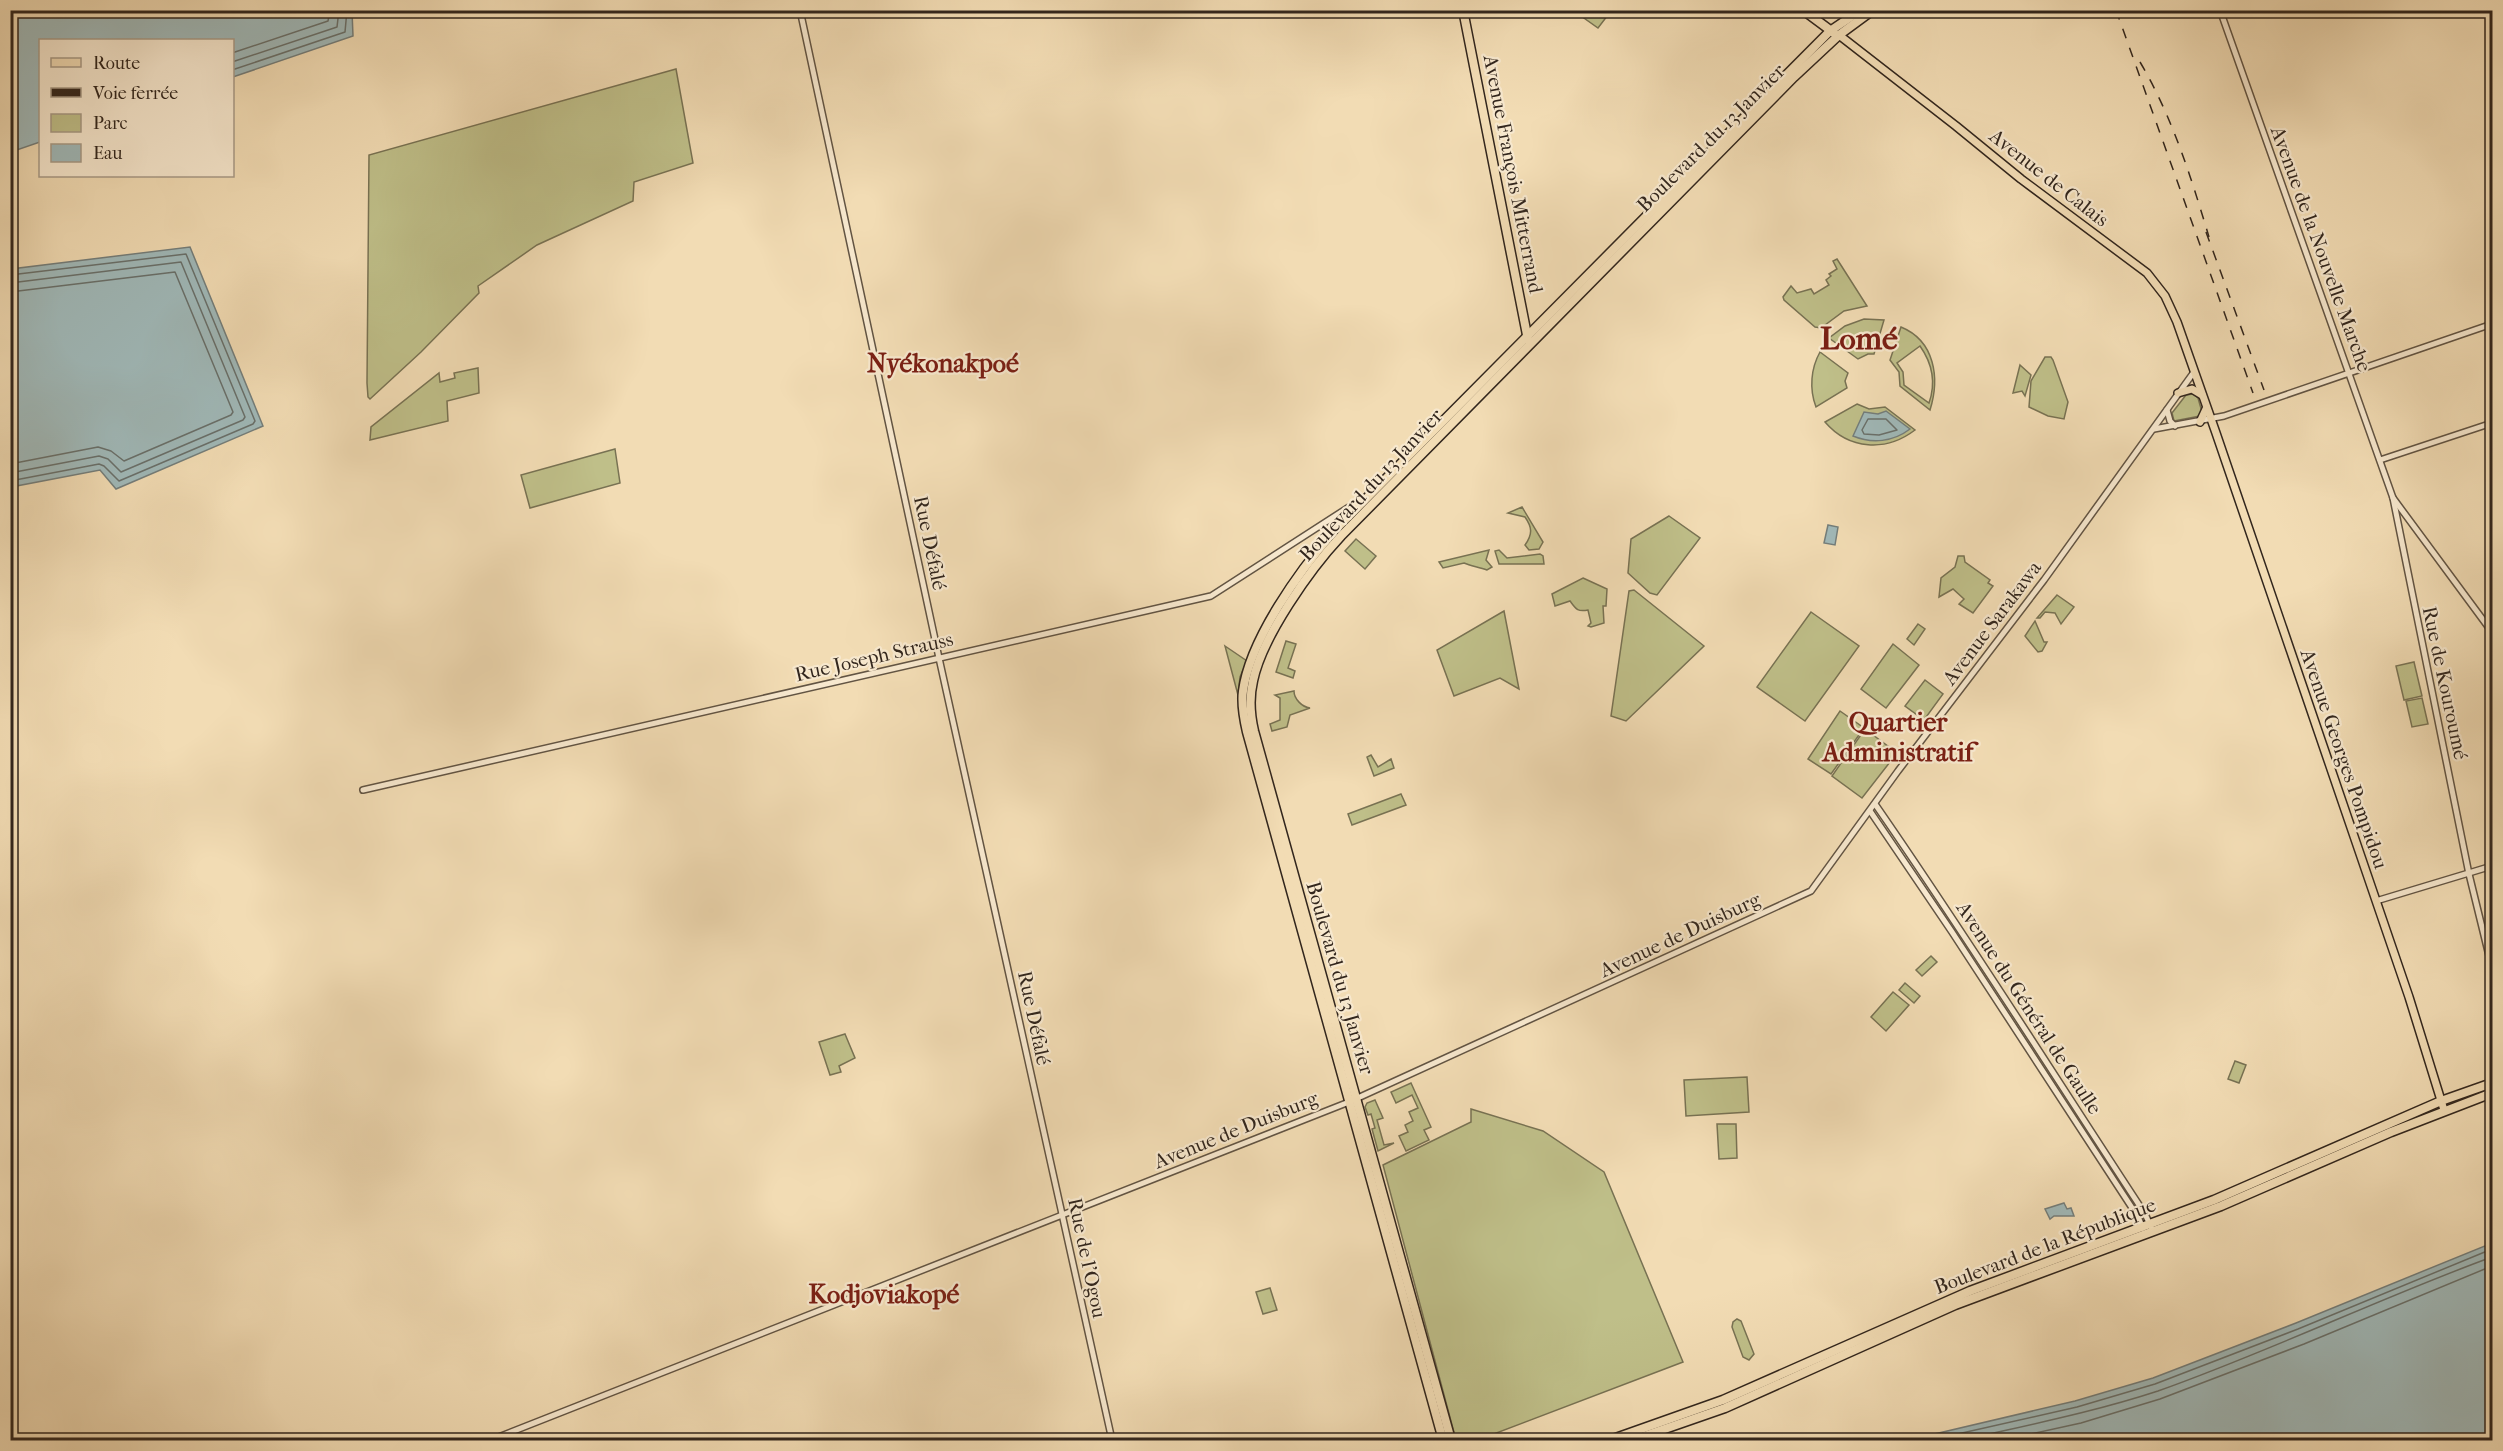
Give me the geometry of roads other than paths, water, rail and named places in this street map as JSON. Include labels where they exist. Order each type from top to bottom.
[{"type":"highway","name":"Avenue François Mitterrand","points":[[1464,10],[1528,341]]},
{"type":"highway","name":"Avenue de Calais","points":[[1803,10],[1835,33]]},
{"type":"highway","name":"Boulevard du 13 Janvier","points":[[1443,1440],[1252,721],[1250,704],[1253,679],[1277,627],[1295,596],[1329,549],[1528,341],[1835,33],[1861,10]]},
{"type":"highway","name":"Boulevard du 13 Janvier","points":[[1835,33],[1873,10]]},
{"type":"highway","name":"Boulevard du 13 Janvier","points":[[1451,1440],[1279,852],[1242,706],[1246,676],[1269,623],[1311,560],[1367,496],[1528,341]]},
{"type":"highway","name":"Boulevard de la République","points":[[1633,1440],[1725,1408],[1964,1302],[2443,1106],[2493,1083]]},
{"type":"highway","name":"Boulevard de la République","points":[[2443,1106],[2493,1093]]},
{"type":"highway","name":"Boulevard de la République","points":[[1610,1440],[1724,1401],[1970,1291],[2147,1228]]},
{"type":"main road","name":"Avenue de Calais","points":[[1835,33],[2130,260],[2157,284],[2177,322],[2211,420]]},
{"type":"main road","points":[[2178,393],[2192,389],[2202,395]]},
{"type":"main road","points":[[2200,422],[2206,409]]},
{"type":"main road","name":"Avenue Georges Pompidou","points":[[2211,420],[2376,901],[2443,1106]]},
{"type":"street","name":"Rue Défalé","points":[[800,10],[939,658],[1033,1082]]},
{"type":"street","name":"Avenue de la Nouvelle Marche","points":[[2220,10],[2393,498]]},
{"type":"street","points":[[2154,429],[2211,420],[2493,324]]},
{"type":"street","name":"Avenue Sarakawa","points":[[1811,891],[2009,627],[2194,372]]},
{"type":"street","points":[[2167,410],[2170,421],[2175,426]]},
{"type":"street","points":[[2380,460],[2493,423]]},
{"type":"street","name":"Rue Joseph Strauss","points":[[363,790],[1211,596],[1367,496]]},
{"type":"street","points":[[2393,498],[2493,632]]},
{"type":"street","name":"Rue de Kouroumé","points":[[2393,498],[2469,874],[2493,968]]},
{"type":"street","points":[[2398,528],[2402,519],[2410,520]]},
{"type":"street","name":"Avenue du Général de Gaulle","points":[[1875,804],[1966,940],[2147,1228]]},
{"type":"street","name":"Avenue du Général de Gaulle","points":[[1870,810],[2147,1228]]},
{"type":"street","points":[[2376,901],[2493,866]]},
{"type":"street","name":"Avenue de Duisburg","points":[[491,1440],[1353,1100],[1811,891]]},
{"type":"street","points":[[1952,932],[1958,928]]},
{"type":"street","points":[[1960,945],[1966,940]]},
{"type":"street","name":"Rue de l'Ogou","points":[[1033,1082],[1112,1440]]},
{"type":"water","points":[[10,11],[352,11],[353,36],[234,77],[234,39],[39,39],[39,142],[11,152]]},
{"type":"water","points":[[190,247],[263,426],[116,489],[100,470],[11,487],[11,269]]},
{"type":"water","points":[[1886,411],[1910,429],[1897,437],[1875,441],[1853,436],[1864,412],[1878,414]]},
{"type":"water","points":[[1828,525],[1838,527],[1835,545],[1824,543]]},
{"type":"water","points":[[2064,1203],[2067,1209],[2071,1208],[2074,1216],[2054,1216],[2050,1219],[2045,1209]]},
{"type":"water","points":[[2492,1243],[2492,1440],[1909,1440],[2075,1401],[2153,1378],[2296,1323]]},
{"type":"railway","points":[[2116,10],[2253,393]]},
{"type":"railway","points":[[2140,62],[2171,125],[2209,237]]},
{"type":"railway","points":[[2206,232],[2264,390]]},
{"type":"district","name":"Lomé","points":[[1859,338]]},
{"type":"district","name":"Nyékonakpoé","points":[[943,363]]},
{"type":"district","name":"Quartier Administratif","points":[[1898,737]]},
{"type":"district","name":"Kodjoviakopé","points":[[884,1294]]}]
